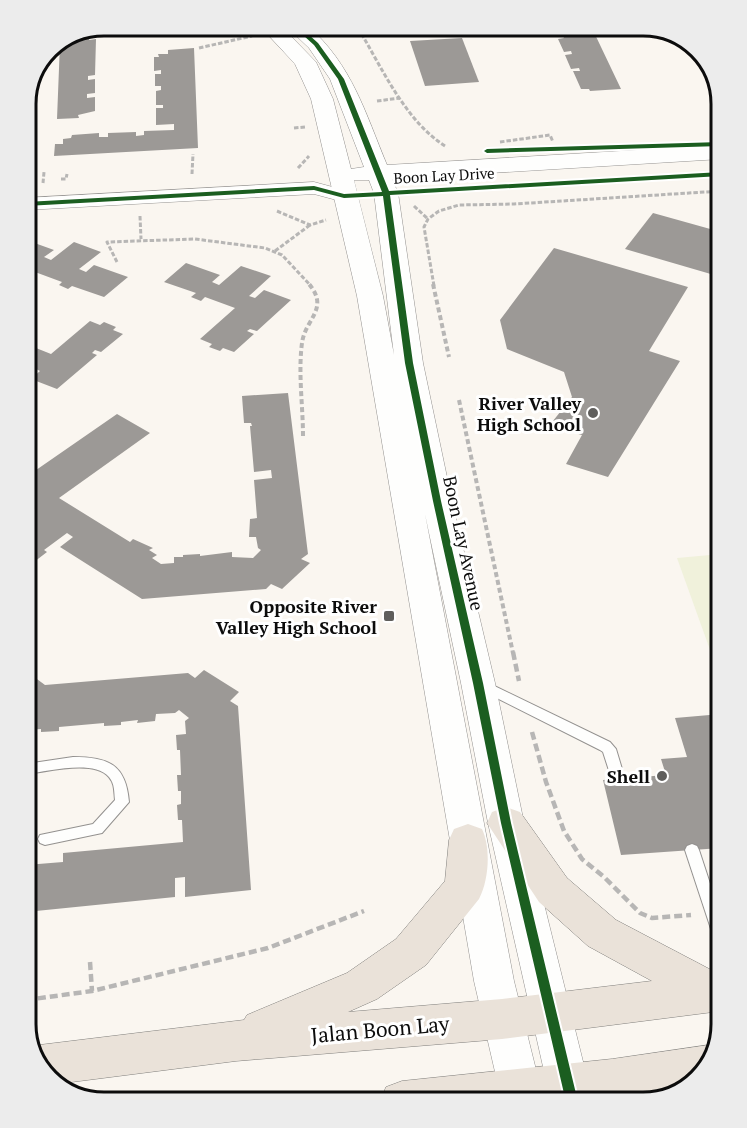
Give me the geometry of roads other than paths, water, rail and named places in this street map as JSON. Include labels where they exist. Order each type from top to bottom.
[{"type":"main road","points":[[506,823],[553,890],[602,933],[711,990]]},
{"type":"main road","points":[[236,1041],[362,986],[411,952],[465,887],[468,840]]},
{"type":"main road","name":"Jalan Boon Lay","points":[[49,1065],[236,1041],[502,1019],[711,994]]},
{"type":"main road","points":[[580,1092],[694,1069]]},
{"type":"street","points":[[263,36],[305,63],[322,99],[333,187],[380,342],[468,840],[502,1019],[521,1092]]},
{"type":"street","name":"Boon Lay Avenue","points":[[307,36],[316,44],[341,79],[382,183],[409,363],[506,823],[570,1092]]},
{"type":"street","name":"Boon Lay Drive","points":[[36,203],[333,187],[711,153]]},
{"type":"street","name":"Boon Lay Drive","points":[[382,183],[711,174]]},
{"type":"lane","points":[[478,683],[605,746],[609,749],[618,779]]},
{"type":"lane","points":[[36,768],[99,763],[112,770],[120,779],[122,802],[97,829],[45,839]]},
{"type":"lane","points":[[692,850],[711,906]]},
{"type":"place","name":"River Valley High School","points":[[593,413]]},
{"type":"place","name":"Opposite River Valley High School","points":[[389,616]]},
{"type":"place","name":"Shell","points":[[662,776]]}]
